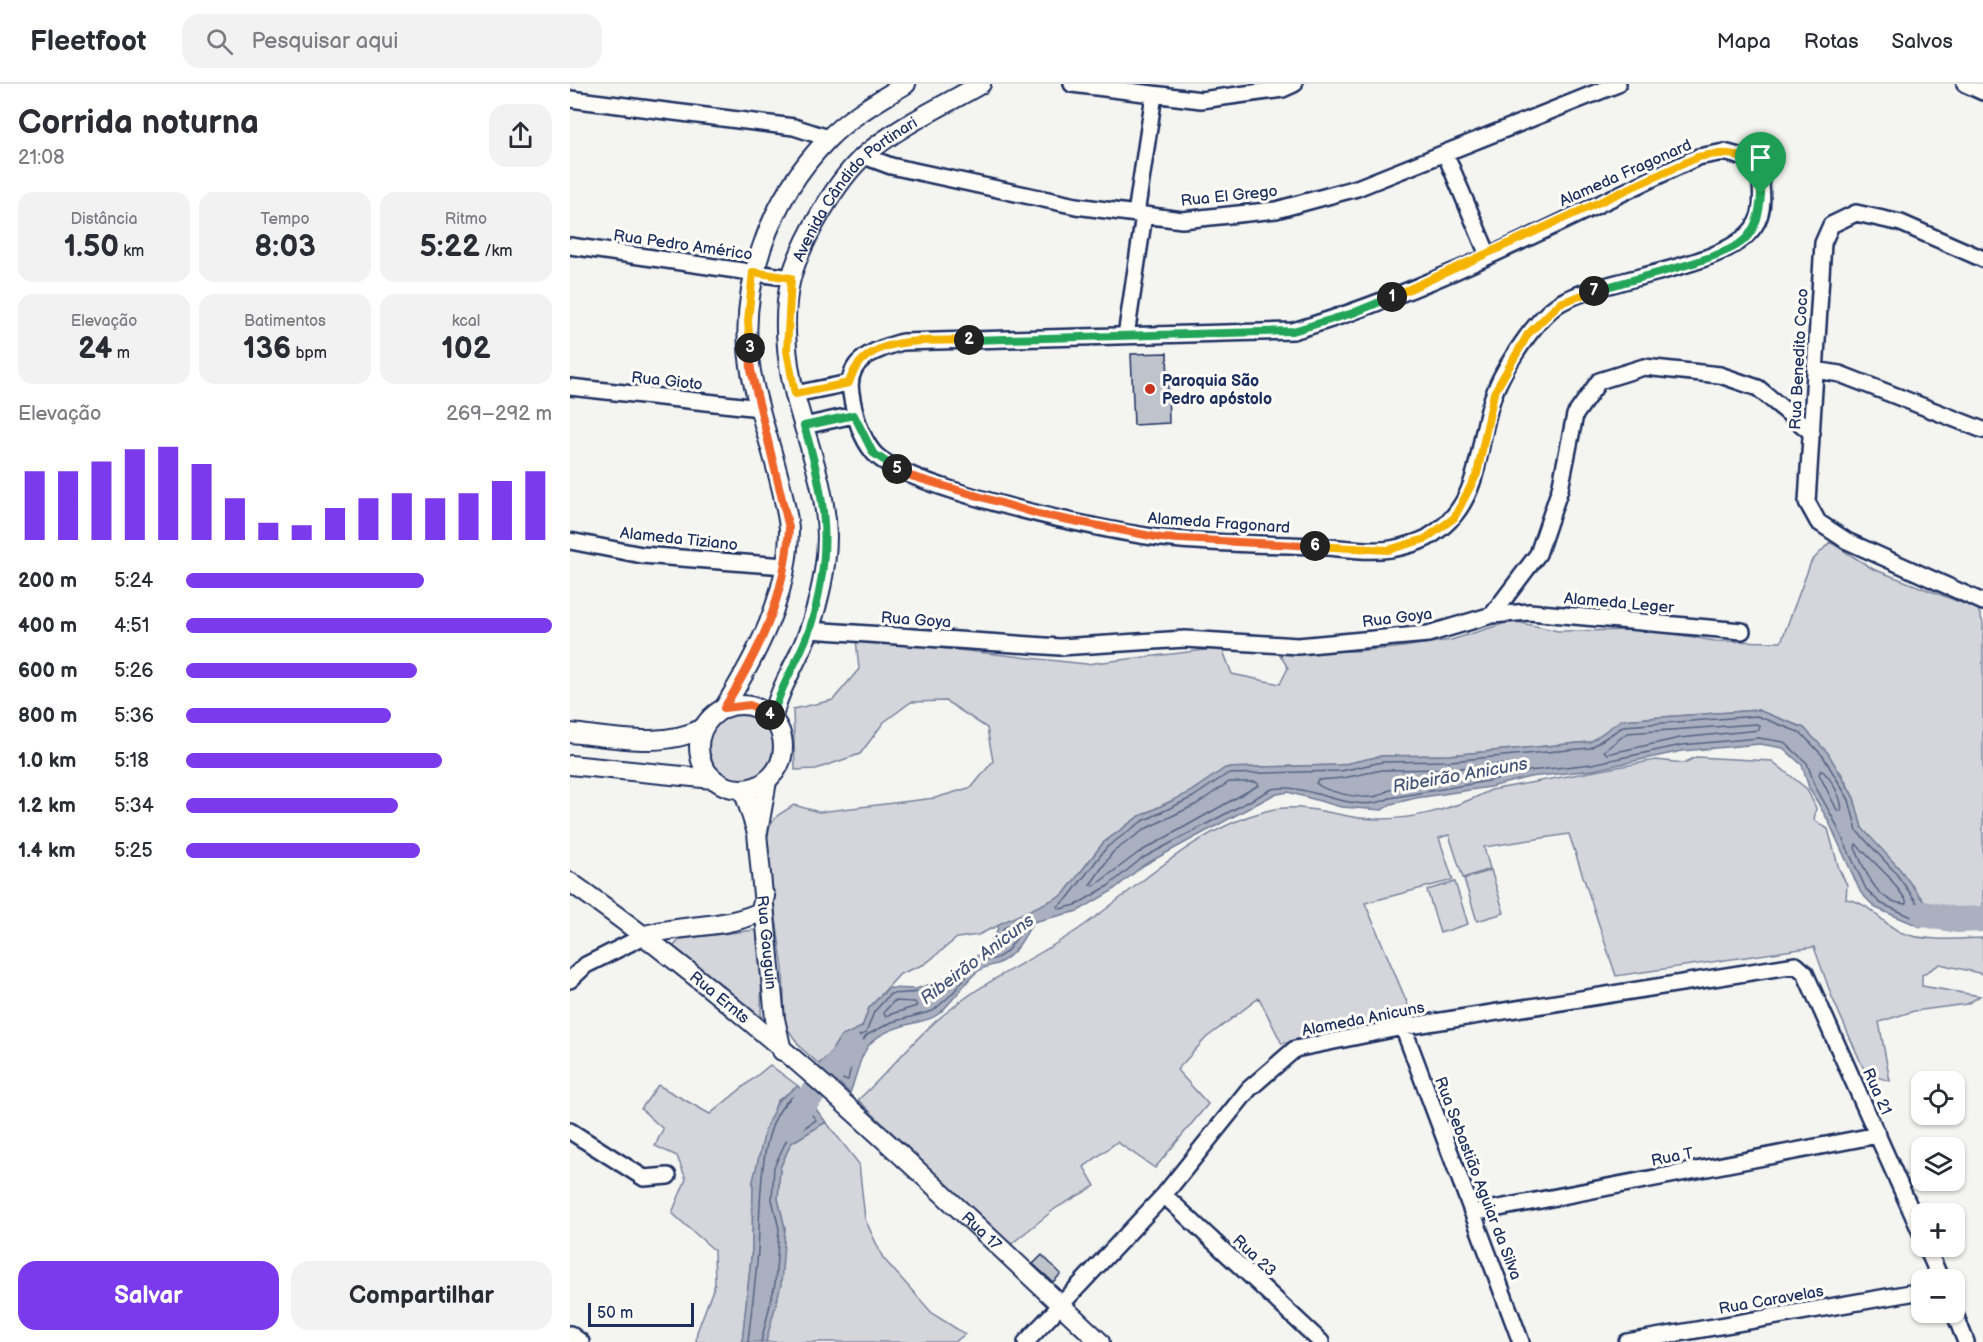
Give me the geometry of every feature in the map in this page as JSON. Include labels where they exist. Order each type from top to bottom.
[{"type":"street","points":[[724,708],[770,626],[785,566],[789,528],[751,370],[748,321],[753,272],[765,236],[788,190],[828,138],[906,84]]},
{"type":"street","name":"Avenida Cândido Portinari","points":[[773,717],[781,688],[809,630],[824,568],[827,536],[814,458],[795,394],[787,351],[791,278],[822,209],[864,156],[894,134],[981,84]]},
{"type":"street","points":[[1072,84],[1201,100],[1282,89],[1294,84]]},
{"type":"street","name":"Rua El Grego","points":[[864,156],[891,166],[1064,204],[1182,219],[1276,210],[1357,188],[1618,84]]},
{"type":"street","points":[[1965,84],[1983,92]]},
{"type":"street","points":[[1126,336],[1154,95]]},
{"type":"street","points":[[570,99],[794,127],[828,138]]},
{"type":"street","name":"Alameda Fragonard","points":[[1724,152],[1746,158],[1760,173],[1759,217],[1743,240],[1713,256],[1628,279],[1560,303],[1528,334],[1494,393],[1477,474],[1454,518],[1425,539],[1388,550],[1161,538],[1038,514],[904,474],[873,453],[854,415],[849,383],[853,368],[869,352],[902,342],[1293,331],[1353,313],[1488,255],[1698,157],[1724,152]]},
{"type":"street","points":[[1445,153],[1488,255]]},
{"type":"street","name":"Rua Benedito Coco","points":[[1983,259],[1901,223],[1856,213],[1832,225],[1823,243],[1807,502],[1818,522],[1847,542],[1983,602]]},
{"type":"street","name":"Rua Pedro Américo","points":[[570,246],[791,278]]},
{"type":"street","points":[[1492,615],[1538,554],[1560,489],[1575,415],[1599,381],[1644,368],[1720,375],[1758,388],[1812,433]]},
{"type":"street","points":[[1815,370],[1840,374],[1983,430]]},
{"type":"street","points":[[795,394],[849,383]]},
{"type":"street","name":"Rua Gioto","points":[[570,387],[760,408]]},
{"type":"street","points":[[804,426],[854,415]]},
{"type":"street","name":"Alameda Tiziano","points":[[570,541],[642,555],[785,566]]},
{"type":"street","name":"Alameda Leger","points":[[1492,615],[1529,612],[1742,631]]},
{"type":"street","name":"Rua Goya","points":[[809,630],[1060,647],[1185,639],[1298,645],[1428,634],[1492,615]]},
{"type":"street","points":[[570,765],[713,779],[732,788],[742,789],[767,781],[777,770],[783,757],[784,743],[781,729],[773,717],[750,705],[724,708],[711,716],[703,728],[699,741],[699,755],[704,768],[713,779]]},
{"type":"street","points":[[570,732],[655,740],[675,739],[703,728]]},
{"type":"street","name":"Rua Gauguin","points":[[757,834],[767,781]]},
{"type":"street","name":"Rua Gauguin","points":[[742,789],[757,834],[776,1019],[788,1056]]},
{"type":"street","name":"Rua Ernts","points":[[570,882],[646,935],[788,1056],[861,1122]]},
{"type":"street","points":[[570,980],[586,965],[646,935],[662,930],[743,920],[760,912],[765,896]]},
{"type":"street","name":"Alameda Anicuns","points":[[1026,1342],[1164,1195],[1249,1089],[1295,1049],[1403,1027],[1796,965]]},
{"type":"street","name":"Rua 21","points":[[1796,965],[1805,973],[1911,1210]]},
{"type":"street","name":"Rua Sebastião Aguiar da Silva","points":[[1403,1027],[1521,1342]]},
{"type":"street","name":"Rua 17","points":[[861,1122],[1100,1342]]},
{"type":"street","points":[[570,1131],[644,1178],[668,1176]]},
{"type":"street","name":"Rua T","points":[[1473,1213],[1878,1135]]},
{"type":"street","name":"Rua 23","points":[[1164,1195],[1321,1342]]},
{"type":"street","name":"Rua Caravelas","points":[[1627,1342],[1911,1293]]},
{"type":"street","points":[[1958,1323],[1966,1342]]},
{"type":"street","points":[[570,1334],[581,1342]]},
{"type":"shaded area","points":[[1830,542],[1873,569],[1978,609],[1983,623],[1983,917],[1957,920],[1925,903],[1862,828],[1854,798],[1841,773],[1804,728],[1758,710],[1622,720],[1590,742],[1449,755],[1381,756],[1340,765],[1226,768],[1190,792],[1138,817],[1103,843],[1063,895],[978,935],[957,938],[925,964],[900,974],[869,1008],[862,1027],[840,1037],[829,1055],[819,1064],[801,1048],[785,1025],[783,969],[764,832],[778,815],[794,805],[819,812],[935,798],[972,787],[993,761],[987,728],[946,701],[911,702],[884,722],[860,754],[816,769],[795,770],[793,709],[833,700],[859,669],[856,639],[1086,664],[1222,648],[1232,674],[1280,684],[1288,668],[1277,650],[1355,651],[1395,648],[1451,640],[1512,621],[1558,631],[1651,630],[1715,641],[1781,642],[1811,562]]},
{"type":"shaded area","points":[[741,713],[754,716],[765,723],[772,734],[775,747],[772,760],[765,771],[754,778],[741,781],[728,778],[717,771],[710,760],[707,747],[710,734],[717,723],[728,716]]},
{"type":"shaded area","points":[[1696,757],[1772,761],[1807,789],[1816,808],[1814,820],[1828,829],[1839,869],[1847,885],[1846,899],[1868,908],[1893,928],[1909,935],[1941,939],[1983,938],[1983,974],[1940,964],[1922,975],[1922,986],[1980,996],[1967,1004],[1914,1011],[1879,1022],[1890,1081],[1866,1074],[1832,997],[1814,947],[1616,976],[1569,834],[1484,847],[1490,869],[1463,878],[1449,835],[1439,838],[1453,880],[1365,903],[1411,1012],[1282,1044],[1259,998],[1206,1038],[1177,1070],[1208,1104],[1155,1168],[1117,1142],[1084,1167],[1095,1186],[1056,1208],[1010,1245],[858,1100],[927,1029],[967,997],[1083,926],[1192,845],[1240,820],[1266,811],[1290,808],[1360,818],[1411,817],[1460,804],[1491,790],[1656,760],[1684,763]]},
{"type":"shaded area","points":[[1491,870],[1504,913],[1477,921],[1464,879]]},
{"type":"shaded area","points":[[1455,882],[1468,924],[1440,933],[1427,890]]},
{"type":"shaded area","points":[[755,930],[762,936],[761,1023],[676,956],[673,947],[680,939]]},
{"type":"shaded area","points":[[770,1065],[798,1086],[777,1101],[753,1181],[752,1249],[742,1342],[696,1342],[697,1332],[715,1284],[714,1250],[672,1213],[686,1179],[677,1156],[655,1146],[663,1129],[641,1109],[658,1085],[710,1114]]},
{"type":"shaded area","points":[[826,1122],[859,1164],[865,1219],[883,1258],[933,1314],[965,1334],[955,1342],[766,1342],[785,1228],[778,1199],[780,1168],[791,1143]]},
{"type":"water","points":[[1758,710],[1804,728],[1828,753],[1854,798],[1862,828],[1899,868],[1925,903],[1957,920],[1921,927],[1876,908],[1861,893],[1828,820],[1809,788],[1802,765],[1783,748],[1760,744],[1682,751],[1593,770],[1530,777],[1490,787],[1416,798],[1391,804],[1382,810],[1341,807],[1288,792],[1273,795],[1144,865],[1112,891],[1078,911],[1033,922],[1010,955],[999,963],[977,972],[937,1015],[891,1030],[872,1042],[862,1058],[850,1093],[819,1064],[829,1055],[840,1037],[862,1027],[869,1008],[888,988],[916,989],[948,978],[961,964],[979,955],[996,934],[999,924],[1063,895],[1103,843],[1138,817],[1190,792],[1225,768],[1340,765],[1381,756],[1449,755],[1590,742],[1621,720]]},
{"type":"water","points":[[798,1086],[826,1122],[791,1143],[780,1168],[778,1199],[785,1228],[781,1285],[766,1342],[742,1342],[752,1249],[753,1181],[766,1127],[778,1101]]},
{"type":"building","name":"Paroquia São Pedro apóstolo","points":[[1167,353],[1169,423],[1134,425],[1131,354]]},
{"type":"building","points":[[1042,1255],[1061,1274],[1053,1282],[1033,1264]]},
{"type":"waterway","name":"Ribeirão Anicuns","points":[[1924,914],[1957,920],[1983,919]]},
{"type":"waterway","name":"Ribeirão Anicuns","points":[[790,1127],[802,1106],[852,1047]]},
{"type":"place","name":"Paroquia São Pedro apóstolo","points":[[1150,389]]},
{"type":"route","points":[[1724,152],[1746,158],[1760,173],[1761,194],[1759,217],[1743,240],[1713,256],[1628,279],[1560,303],[1528,334],[1494,393],[1477,474],[1454,518],[1425,539],[1388,550],[1161,538],[1038,514],[904,474],[873,453],[854,415],[804,426],[814,458],[827,536],[822,577],[809,630],[781,688],[773,717],[762,709],[750,705],[736,704],[724,708],[770,626],[788,548],[789,528],[778,474],[751,370],[748,321],[753,272],[791,278],[787,351],[795,394],[849,383],[853,368],[869,352],[902,342],[1293,331],[1353,313],[1451,272],[1698,157],[1724,152]]}]
